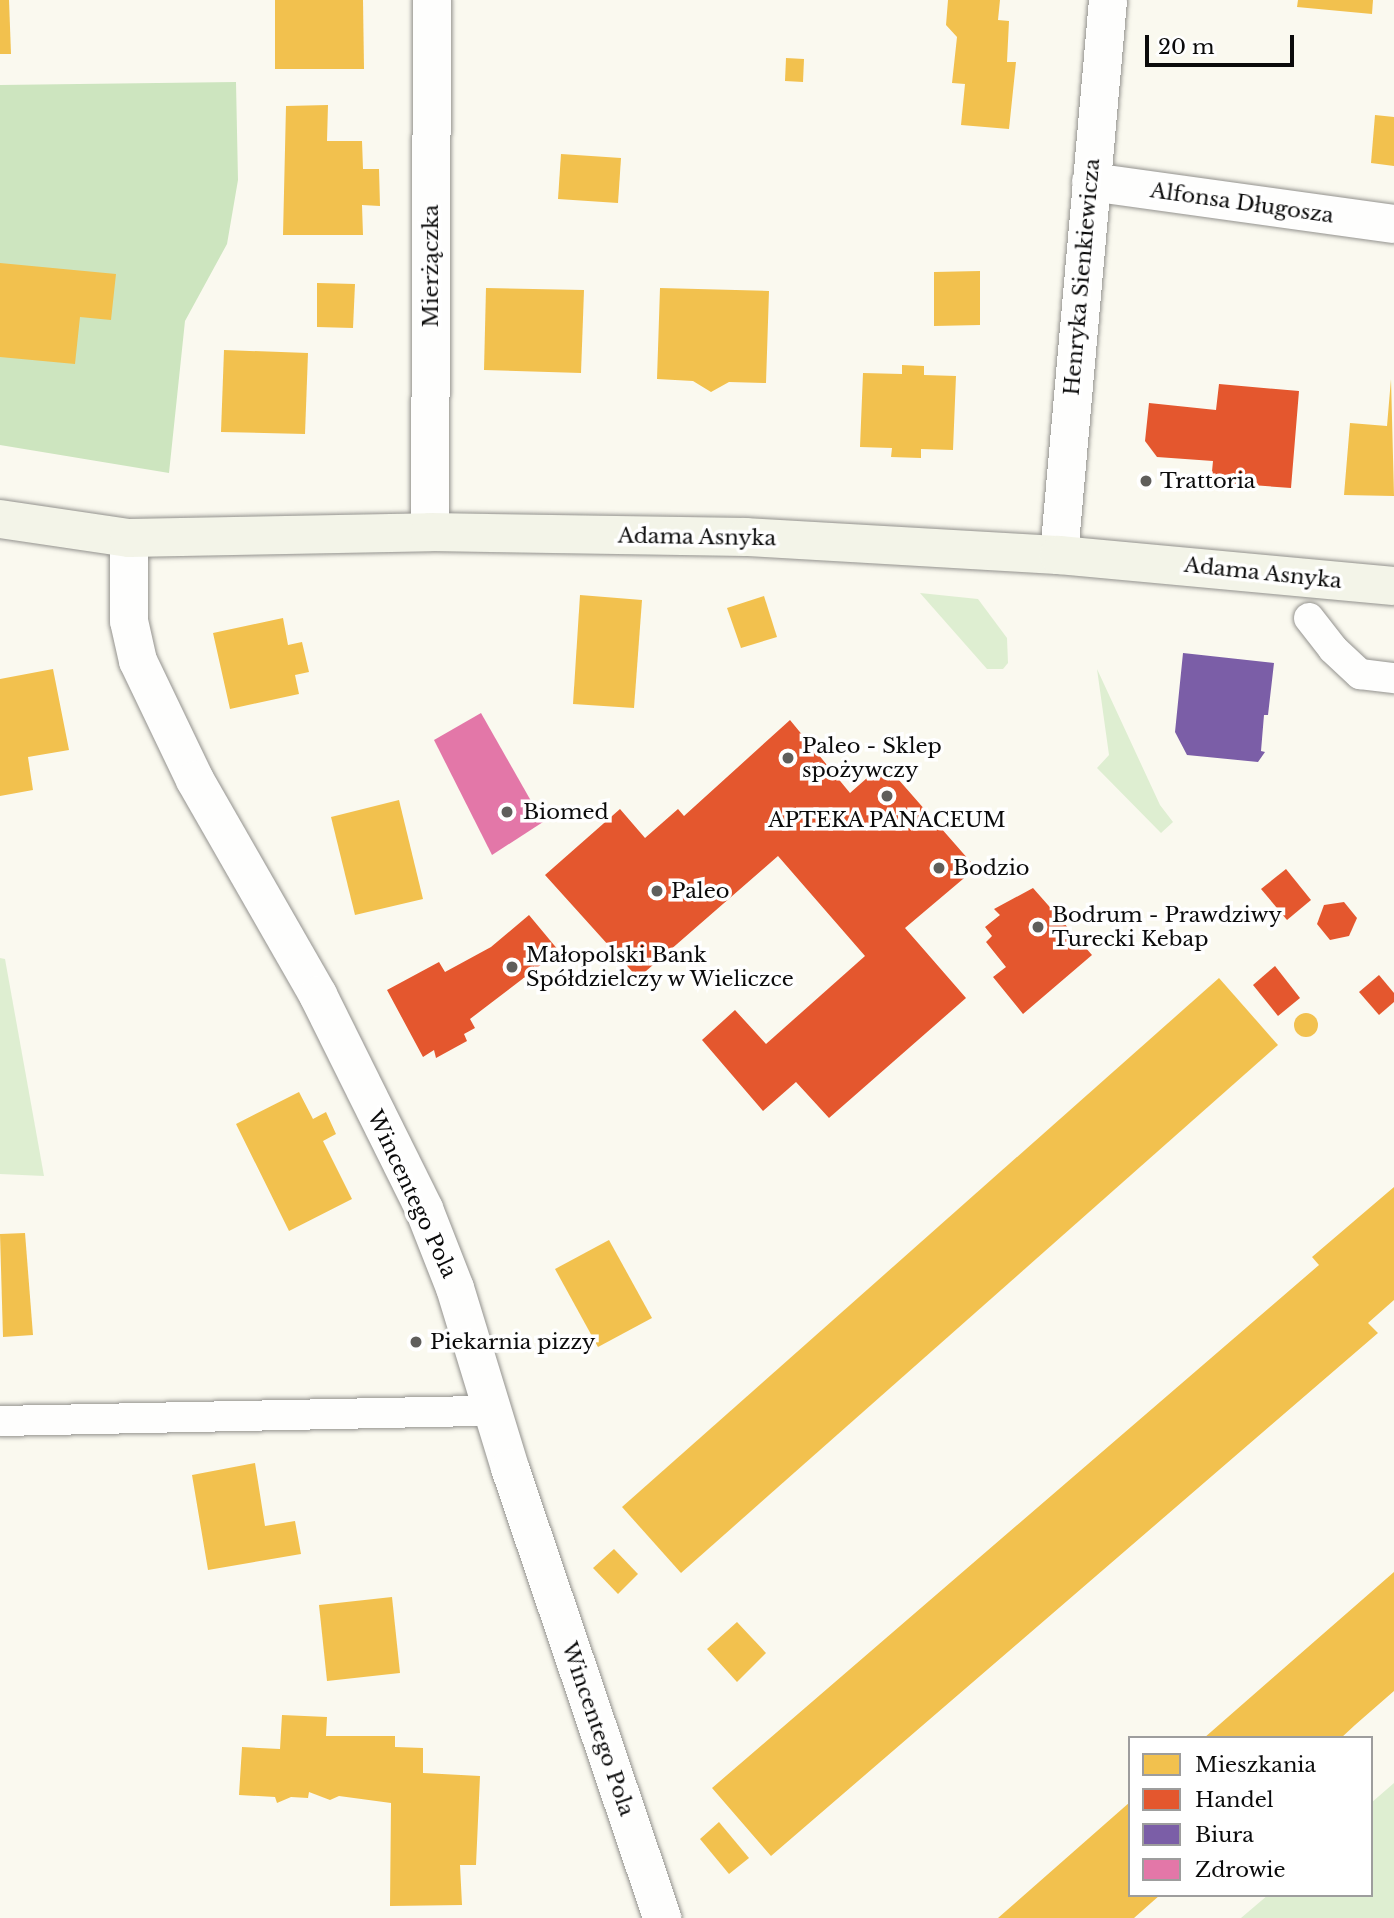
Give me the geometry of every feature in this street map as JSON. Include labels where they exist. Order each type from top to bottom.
[{"type":"main road","name":"Adama Asnyka","points":[[0,519],[129,538],[430,532],[746,537],[1059,555],[1394,586]]},
{"type":"street","name":"Mierżączka","points":[[430,532],[432,0]]},
{"type":"street","name":"Henryka Sienkiewicza","points":[[1059,555],[1108,0]]},
{"type":"street","name":"Alfonsa Długosza","points":[[1090,182],[1394,224]]},
{"type":"street","name":"Wincentego Pola","points":[[129,538],[129,621],[138,661],[184,760],[317,995],[424,1209],[455,1288],[662,1918]]},
{"type":"lane","points":[[1309,618],[1333,649],[1360,674],[1394,678]]},
{"type":"lane","points":[[0,1421],[495,1411]]},
{"type":"green space","points":[[236,82],[238,180],[227,244],[185,321],[169,473],[0,445],[0,85]]},
{"type":"green space","points":[[920,593],[978,599],[1007,638],[1008,663],[1003,669],[987,669]]},
{"type":"green space","points":[[1097,669],[1160,805],[1173,822],[1161,833],[1097,768],[1109,755]]},
{"type":"green space","points":[[0,958],[5,959],[44,1176],[0,1174]]},
{"type":"green space","points":[[1394,1783],[1394,1918],[1241,1918],[1266,1897],[1373,1897],[1373,1801]]},
{"type":"building: Mieszkania","points":[[0,0],[9,0],[11,54],[0,54]]},
{"type":"building: Mieszkania","points":[[275,0],[363,0],[364,69],[275,69]]},
{"type":"building: Mieszkania","points":[[948,0],[1000,0],[998,20],[1009,21],[1007,62],[1016,62],[1009,129],[961,125],[965,84],[952,83],[957,37],[946,25]]},
{"type":"building: Mieszkania","points":[[1298,0],[1373,0],[1372,14],[1297,7]]},
{"type":"building: Mieszkania","points":[[786,58],[804,59],[803,82],[785,81]]},
{"type":"building: Mieszkania","points":[[328,105],[327,141],[362,141],[363,169],[379,169],[380,206],[362,205],[363,235],[283,235],[286,106]]},
{"type":"building: Mieszkania","points":[[1375,115],[1394,117],[1394,166],[1371,163]]},
{"type":"building: Mieszkania","points":[[561,154],[621,158],[618,203],[558,199]]},
{"type":"building: Mieszkania","points":[[0,263],[116,274],[111,320],[80,317],[75,364],[0,357]]},
{"type":"building: Mieszkania","points":[[980,271],[980,325],[934,326],[934,272]]},
{"type":"building: Mieszkania","points":[[317,283],[355,284],[353,328],[317,327]]},
{"type":"building: Mieszkania","points":[[486,288],[584,290],[581,373],[484,370]]},
{"type":"building: Mieszkania","points":[[660,288],[769,291],[766,383],[729,382],[711,392],[693,381],[657,379]]},
{"type":"building: Mieszkania","points":[[224,350],[308,353],[305,434],[221,432]]},
{"type":"building: Mieszkania","points":[[902,365],[924,366],[924,375],[956,376],[953,450],[921,449],[921,458],[891,457],[892,448],[860,447],[863,373],[902,374]]},
{"type":"building: Mieszkania","points":[[1391,379],[1394,496],[1344,495],[1350,423],[1387,426]]},
{"type":"building: Mieszkania","points":[[580,595],[642,600],[634,708],[573,704]]},
{"type":"building: Mieszkania","points":[[764,596],[777,637],[741,648],[727,608]]},
{"type":"building: Mieszkania","points":[[283,618],[288,645],[302,642],[309,672],[295,675],[299,694],[230,709],[213,633]]},
{"type":"building: Mieszkania","points":[[53,669],[69,750],[28,757],[33,790],[0,796],[0,679]]},
{"type":"building: Mieszkania","points":[[399,800],[423,899],[355,915],[331,817]]},
{"type":"building: Mieszkania","points":[[1219,978],[1278,1045],[681,1573],[622,1507]]},
{"type":"building: Mieszkania","points":[[1306,1013],[1315,1016],[1318,1025],[1315,1034],[1306,1037],[1297,1034],[1294,1025],[1297,1016]]},
{"type":"building: Mieszkania","points":[[299,1092],[313,1119],[326,1112],[336,1134],[323,1141],[352,1199],[289,1231],[236,1124]]},
{"type":"building: Mieszkania","points":[[1394,1187],[1394,1300],[1368,1323],[1378,1333],[771,1856],[712,1788],[1319,1265],[1312,1257]]},
{"type":"building: Mieszkania","points":[[25,1233],[33,1335],[3,1337],[0,1234]]},
{"type":"building: Mieszkania","points":[[609,1240],[652,1318],[598,1347],[555,1269]]},
{"type":"building: Mieszkania","points":[[255,1463],[265,1526],[295,1521],[301,1554],[208,1570],[192,1475]]},
{"type":"building: Mieszkania","points":[[614,1549],[638,1574],[618,1594],[593,1568]]},
{"type":"building: Mieszkania","points":[[1394,1572],[1394,1691],[1343,1736],[1206,1736]]},
{"type":"building: Mieszkania","points":[[392,1597],[400,1673],[327,1681],[319,1605]]},
{"type":"building: Mieszkania","points":[[737,1622],[766,1653],[737,1682],[707,1649]]},
{"type":"building: Mieszkania","points":[[282,1715],[327,1717],[326,1736],[395,1736],[395,1747],[423,1748],[423,1773],[480,1776],[476,1865],[460,1865],[462,1905],[390,1906],[391,1803],[339,1796],[330,1800],[309,1792],[308,1798],[291,1797],[277,1803],[275,1797],[239,1795],[242,1747],[280,1749]]},
{"type":"building: Mieszkania","points":[[1128,1804],[1128,1897],[1158,1897],[1134,1918],[998,1918]]},
{"type":"building: Mieszkania","points":[[719,1822],[749,1858],[729,1874],[700,1839]]},
{"type":"building: Handel","points":[[1219,384],[1299,391],[1291,488],[1211,482],[1213,461],[1157,457],[1145,441],[1149,403],[1216,410]]},
{"type":"building: Handel","points":[[790,720],[850,793],[884,763],[976,868],[905,928],[966,998],[829,1118],[796,1082],[763,1111],[702,1040],[735,1010],[766,1044],[865,956],[778,856],[638,978],[545,875],[620,809],[645,838],[678,809],[684,816]]},
{"type":"building: Handel","points":[[1286,869],[1311,900],[1287,920],[1261,889]]},
{"type":"building: Handel","points":[[1033,888],[1092,955],[1023,1014],[993,977],[1006,967],[986,942],[992,936],[985,927],[1000,915],[994,909]]},
{"type":"building: Handel","points":[[1344,902],[1357,918],[1349,936],[1330,940],[1317,924],[1324,905]]},
{"type":"building: Handel","points":[[529,915],[559,951],[470,1019],[475,1028],[464,1034],[467,1041],[436,1058],[434,1050],[423,1057],[387,990],[439,962],[445,972],[491,947]]},
{"type":"building: Handel","points":[[1275,966],[1300,998],[1278,1016],[1253,985]]},
{"type":"building: Handel","points":[[1379,975],[1394,993],[1394,1002],[1379,1015],[1359,992]]},
{"type":"building: Biura","points":[[1183,653],[1274,663],[1268,715],[1264,715],[1261,751],[1265,752],[1258,762],[1187,755],[1175,732]]},
{"type":"building: Zdrowie","points":[[481,713],[543,822],[492,855],[434,740]]},
{"type":"place","name":"Trattoria","points":[[1146,481]]},
{"type":"place","name":"Paleo - Sklep spożywczy","points":[[788,758]]},
{"type":"place","name":"APTEKA PANACEUM","points":[[887,796]]},
{"type":"place","name":"Biomed","points":[[507,812]]},
{"type":"place","name":"Bodzio","points":[[939,868]]},
{"type":"place","name":"Paleo","points":[[657,891]]},
{"type":"place","name":"Bodrum - Prawdziwy Turecki Kebap","points":[[1038,927]]},
{"type":"place","name":"Małopolski Bank Spółdzielczy w Wieliczce","points":[[512,967]]},
{"type":"place","name":"Piekarnia pizzy","points":[[416,1342]]}]
